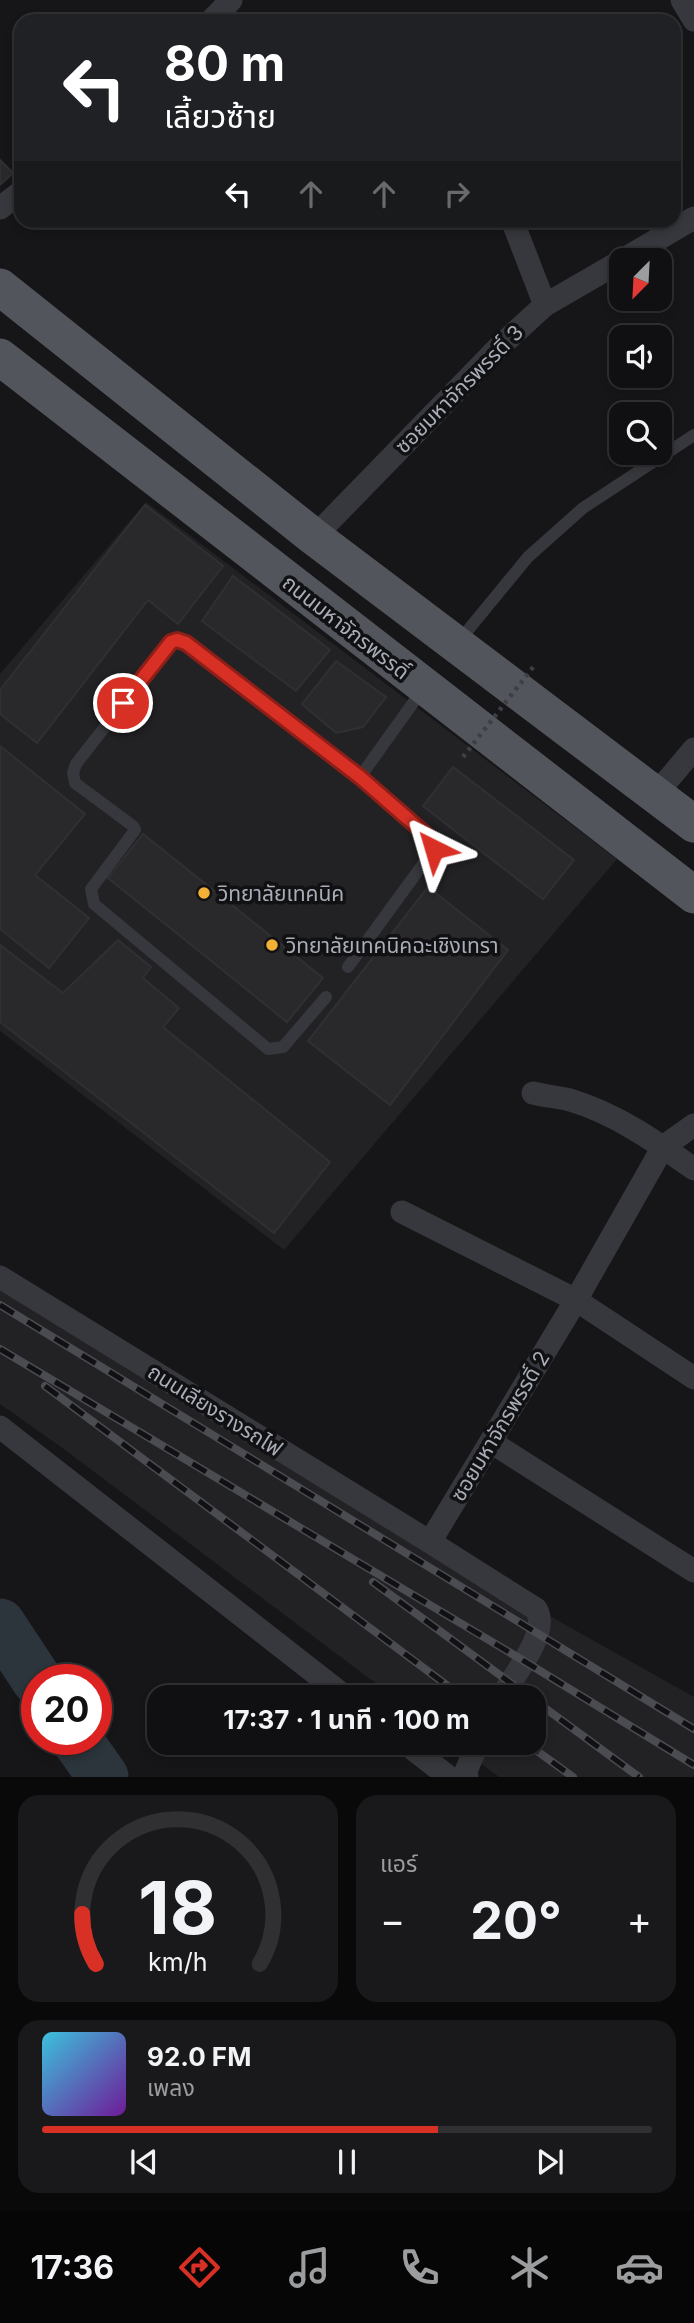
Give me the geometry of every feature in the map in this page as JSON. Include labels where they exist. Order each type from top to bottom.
[{"type":"main road","points":[[0,287],[314,537],[694,824]]},
{"type":"main road","name":"ถนนมหาจักรพรรดิ์","points":[[0,357],[694,895]]},
{"type":"street","points":[[218,14],[231,0]]},
{"type":"street","points":[[682,0],[694,20]]},
{"type":"street","points":[[0,208],[14,197]]},
{"type":"street","points":[[515,228],[545,305]]},
{"type":"street","name":"ซอยมหาจักรพรรดิ์ 3","points":[[643,248],[677,228]]},
{"type":"street","name":"ซอยมหาจักรพรรดิ์ 3","points":[[314,537],[487,359],[545,305],[609,268]]},
{"type":"street","points":[[656,794],[694,749]]},
{"type":"street","points":[[533,1093],[570,1101],[609,1116],[663,1147],[694,1169]]},
{"type":"street","name":"ซอยมหาจักรพรรดิ์ 2","points":[[430,1542],[576,1300],[663,1147],[694,1125]]},
{"type":"street","points":[[402,1212],[576,1300],[694,1378]]},
{"type":"street","name":"ถนนเลียงรางรถไฟ","points":[[0,1278],[430,1542]]},
{"type":"street","points":[[0,1427],[330,1685]]},
{"type":"street","points":[[491,1442],[694,1571]]},
{"type":"street","points":[[430,1542],[536,1609],[539,1614],[538,1634],[508,1685]]},
{"type":"street","points":[[421,1755],[449,1777]]},
{"type":"street","points":[[467,1777],[466,1771],[473,1755]]},
{"type":"lane","points":[[457,644],[528,557],[574,516],[694,435]]},
{"type":"lane","points":[[326,997],[283,1047],[268,1049],[94,904],[90,889],[135,830],[75,783],[75,764],[171,642],[177,640],[186,643],[360,777],[435,844],[348,967]]},
{"type":"lane","points":[[360,777],[424,687]]},
{"type":"path","points":[[463,757],[534,666]]},
{"type":"shaded area","name":"วิทยาลัยเทคนิคฉะเชิงเทรา","points":[[146,502],[617,859],[284,1250],[0,1031],[0,674]]},
{"type":"shaded area","points":[[0,1289],[363,1511],[694,1697],[694,1777],[499,1777],[470,1755],[546,1755],[546,1685],[378,1685],[0,1404]]},
{"type":"building","points":[[0,160],[13,173],[0,185]]},
{"type":"building","points":[[145,505],[223,566],[178,624],[148,600],[37,743],[0,714],[0,690]]},
{"type":"building","points":[[233,576],[330,650],[296,691],[202,621]]},
{"type":"building","points":[[336,661],[386,697],[363,727],[336,733],[302,704]]},
{"type":"building","points":[[0,746],[85,814],[35,875],[89,918],[49,968],[0,929]]},
{"type":"building","points":[[453,767],[574,860],[543,899],[423,806]]},
{"type":"building","points":[[143,834],[323,978],[287,1022],[108,878]]},
{"type":"building","points":[[428,887],[508,950],[390,1105],[308,1041]]},
{"type":"building","points":[[118,940],[151,967],[143,978],[179,1008],[163,1027],[330,1162],[274,1233],[0,1022],[0,945],[63,993]]},
{"type":"waterway","points":[[0,1624],[26,1664]]},
{"type":"waterway","points":[[88,1755],[103,1777]]},
{"type":"railway","points":[[0,1305],[694,1729]]},
{"type":"railway","points":[[0,1349],[694,1765]]},
{"type":"railway","points":[[45,1386],[447,1685]]},
{"type":"railway","points":[[373,1582],[513,1685]]},
{"type":"railway","points":[[546,1709],[639,1777]]},
{"type":"railway","points":[[543,1755],[573,1777]]},
{"type":"place","name":"วิทยาลัยเทคนิค","points":[[204,893]]},
{"type":"place","name":"วิทยาลัยเทคนิคฉะเชิงเทรา","points":[[272,945]]},
{"type":"route","points":[[123,703],[171,642],[177,640],[186,643],[360,777],[431,839],[435,844],[434,849]]}]
